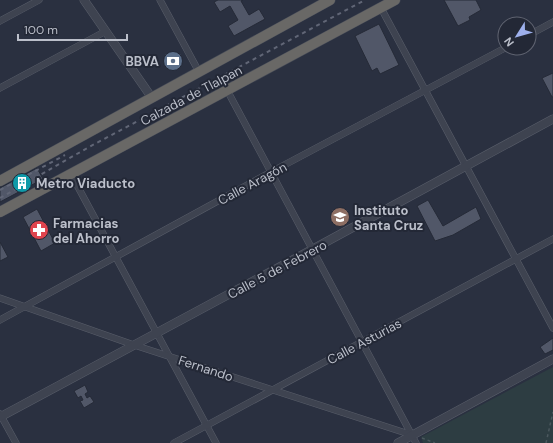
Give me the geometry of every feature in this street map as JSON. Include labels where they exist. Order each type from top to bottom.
[{"type":"highway","name":"Calzada de Tlalpan","points":[[0,181],[330,0]]},
{"type":"highway","name":"Calzada de Tlalpan","points":[[0,212],[395,0]]},
{"type":"street","points":[[0,21],[39,0]]},
{"type":"street","points":[[84,0],[152,98]]},
{"type":"street","points":[[160,0],[199,72]]},
{"type":"street","points":[[381,8],[553,328]]},
{"type":"street","points":[[537,31],[553,22]]},
{"type":"street","points":[[0,88],[106,32]]},
{"type":"street","name":"Calle Aragón","points":[[0,320],[271,172],[497,52]]},
{"type":"street","points":[[227,90],[416,443]]},
{"type":"street","name":"Calle 5 de Febrero","points":[[0,416],[313,250],[553,119]]},
{"type":"street","points":[[71,174],[216,443]]},
{"type":"street","name":"Calle Asturias","points":[[174,443],[553,240]]},
{"type":"street","name":"Fernando","points":[[0,298],[134,345],[412,435]]},
{"type":"street","points":[[398,443],[553,359]]},
{"type":"street","points":[[0,416],[16,443]]},
{"type":"path","points":[[546,443],[553,412]]},
{"type":"path","points":[[412,435],[435,443]]},
{"type":"shaded area","points":[[553,367],[553,443],[423,443],[421,437]]},
{"type":"building","points":[[218,0],[243,0],[241,1],[249,15],[259,9],[265,19],[234,36],[228,26],[238,20],[230,6],[220,12],[214,2]]},
{"type":"building","points":[[444,0],[476,0],[481,10],[469,17],[470,20],[458,26]]},
{"type":"building","points":[[379,24],[399,65],[380,74],[377,68],[372,71],[355,36]]},
{"type":"building","points":[[553,73],[553,97],[552,97],[542,78]]},
{"type":"building","name":"Metro Viaducto","points":[[37,168],[43,179],[0,202],[0,188]]},
{"type":"building","points":[[428,200],[443,226],[476,207],[481,219],[453,235],[435,241],[417,206]]},
{"type":"building","name":"Farmacias del Ahorro","points":[[37,209],[55,243],[41,251],[23,217]]},
{"type":"building","points":[[0,242],[8,257],[0,261]]},
{"type":"building","points":[[553,338],[553,350],[545,354],[540,347]]},
{"type":"building","points":[[85,385],[88,392],[85,394],[87,398],[90,396],[94,402],[84,408],[80,401],[83,400],[81,396],[78,398],[74,391]]},
{"type":"railway","points":[[0,198],[89,147],[365,0]]},
{"type":"railway","points":[[0,190],[65,155]]},
{"type":"place","name":"BBVA","points":[[173,61]]},
{"type":"place","name":"Metro Viaducto","points":[[22,183]]},
{"type":"place","name":"Instituto Santa Cruz","points":[[340,217]]},
{"type":"place","name":"Farmacias del Ahorro","points":[[39,230]]}]
